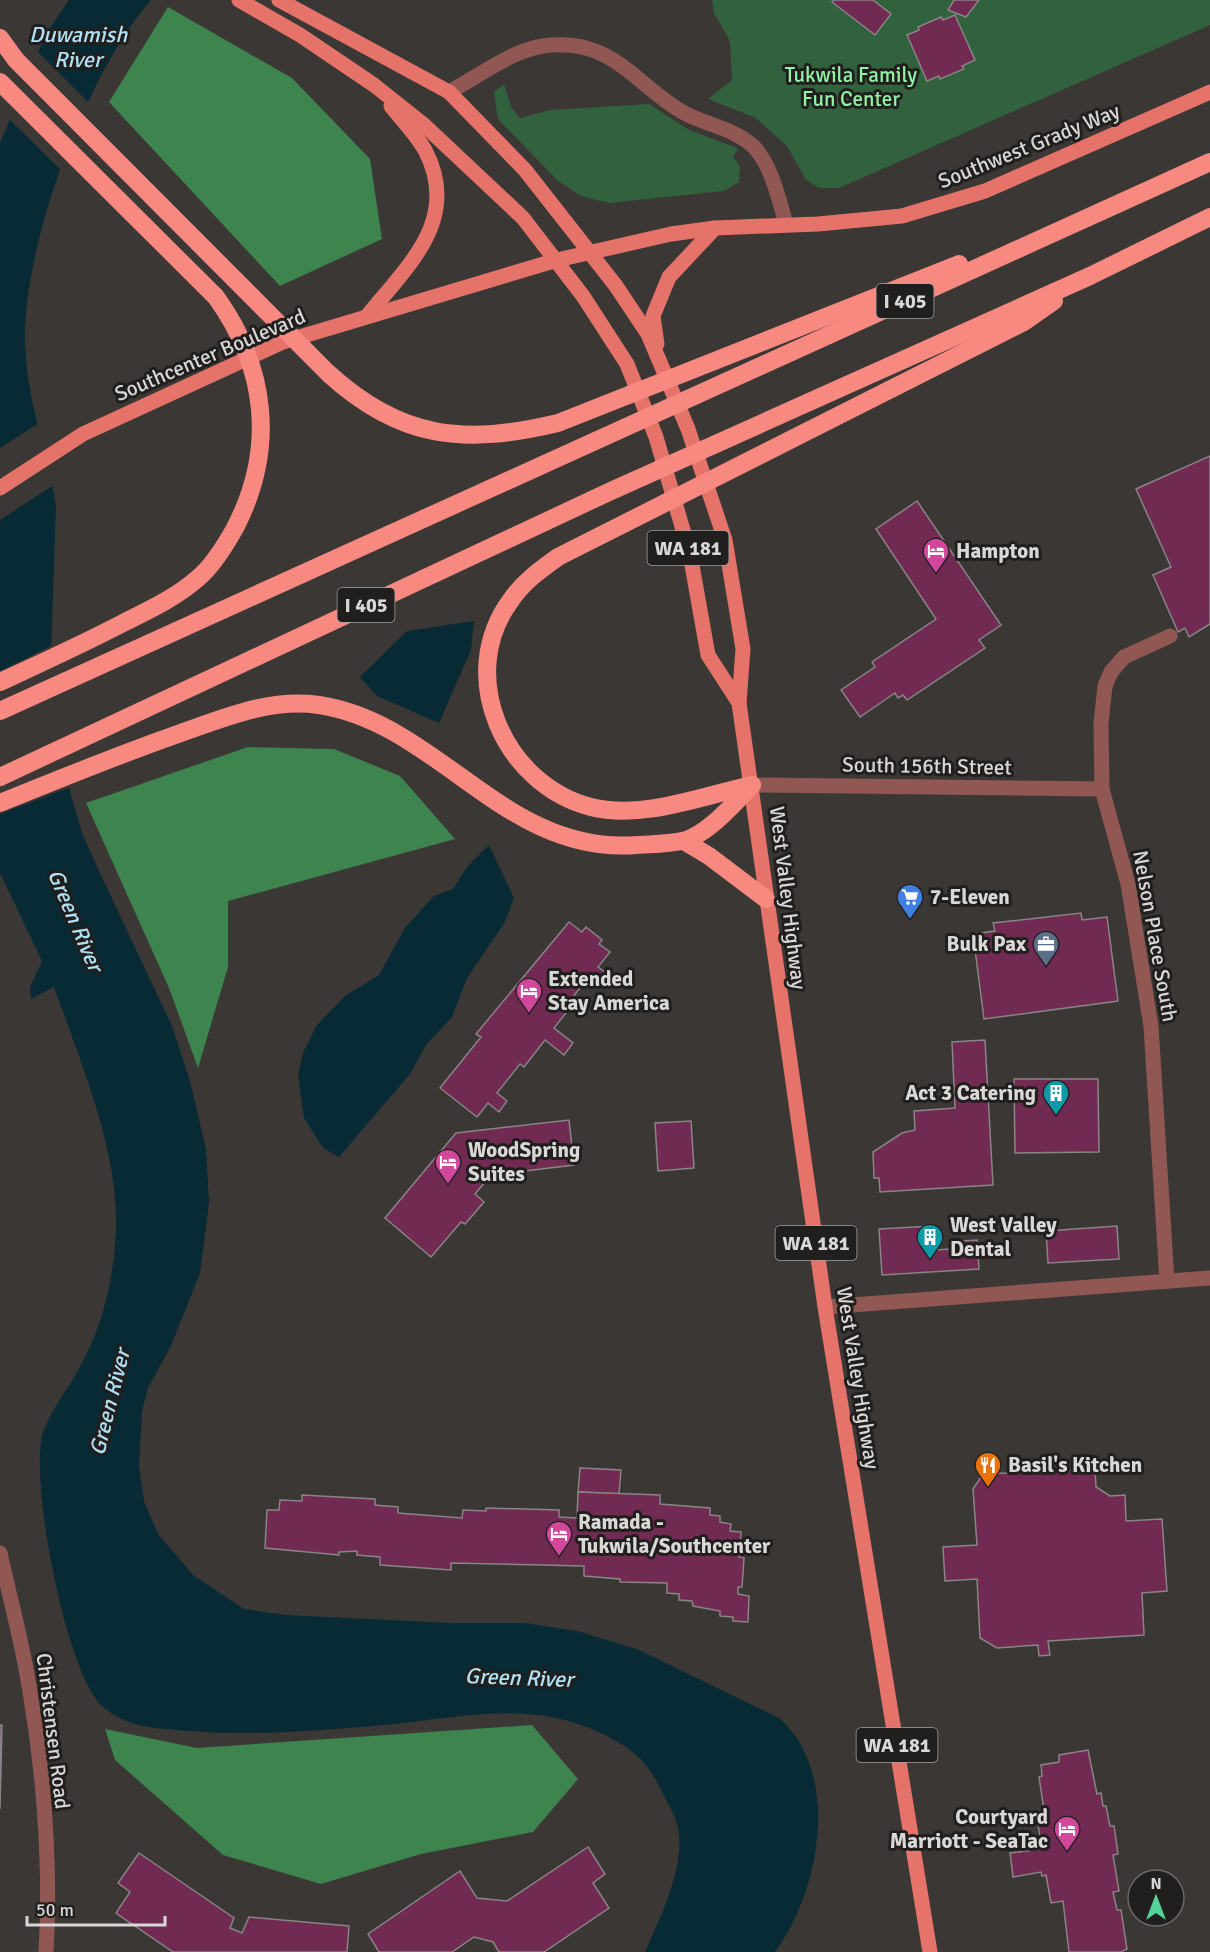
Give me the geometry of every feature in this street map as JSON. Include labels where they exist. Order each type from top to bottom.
[{"type":"highway","points":[[0,38],[16,60],[119,161],[226,273],[344,388],[371,408],[397,420],[444,433],[471,436],[513,433],[580,415],[912,281],[1088,218]]},
{"type":"highway","points":[[0,82],[203,283],[226,312],[245,347],[256,381],[261,423],[258,459],[248,499],[231,536],[199,578],[169,600],[0,682]]},
{"type":"highway","name":"I 405","points":[[0,711],[1210,162]]},
{"type":"highway","name":"I 405","points":[[0,777],[742,430],[1090,276],[1210,217]]},
{"type":"highway","points":[[752,785],[653,808],[613,811],[572,801],[542,784],[513,755],[504,740],[491,705],[488,670],[496,626],[509,601],[526,582],[558,557],[1024,322],[1090,276]]},
{"type":"highway","points":[[0,803],[127,752],[262,706],[289,703],[319,705],[387,728],[420,748],[472,787],[552,833],[594,844],[620,846],[684,841],[723,817],[752,785]]},
{"type":"highway","points":[[684,841],[705,853],[766,899]]},
{"type":"main road","points":[[239,0],[300,35],[374,85],[424,147],[436,173],[438,196],[435,223],[425,243],[369,315]]},
{"type":"main road","points":[[279,0],[449,92],[525,170],[589,251],[648,334],[658,356]]},
{"type":"main road","name":"West Valley Highway","points":[[374,85],[423,124],[525,220],[557,260],[616,344],[658,442],[690,554],[708,655],[739,703]]},
{"type":"main road","name":"Southwest Grady Way","points":[[589,251],[715,228],[902,216],[985,190],[1210,92]]},
{"type":"main road","points":[[658,356],[653,316],[659,298],[669,277],[715,228]]},
{"type":"main road","name":"Southcenter Boulevard","points":[[0,488],[83,434],[283,342],[589,251]]},
{"type":"main road","name":"West Valley Highway","points":[[658,356],[688,429],[725,540],[743,649],[739,703],[825,1307],[930,1952]]},
{"type":"street","points":[[449,92],[520,53],[542,46],[564,45],[603,53],[621,63],[676,108],[743,139],[756,149],[767,170],[786,224]]},
{"type":"street","name":"Nelson Place South","points":[[1167,1281],[1151,1026],[1128,884],[1102,789],[1101,723],[1105,686],[1112,672],[1124,657],[1170,636]]},
{"type":"street","name":"South 156th Street","points":[[752,785],[1102,789]]},
{"type":"street","points":[[825,1307],[1210,1278]]},
{"type":"street","name":"Christensen Road","points":[[0,1553],[26,1668],[37,1734],[44,1825],[46,1952]]},
{"type":"green space","name":"Tukwila Family Fun Center","points":[[712,0],[1210,0],[1210,25],[839,188],[819,188],[806,180],[787,146],[756,118],[708,99],[732,80],[730,41],[714,13]]},
{"type":"green space","points":[[168,7],[292,78],[370,159],[382,239],[280,286],[109,102]]},
{"type":"green space","points":[[504,84],[511,107],[520,118],[550,110],[649,104],[689,130],[737,148],[733,156],[740,167],[739,182],[724,191],[609,203],[581,196],[557,180],[498,119],[494,92]]},
{"type":"green space","points":[[248,747],[334,749],[400,776],[455,839],[228,901],[228,967],[198,1068],[169,988],[86,803]]},
{"type":"green space","points":[[532,1725],[578,1779],[533,1832],[421,1854],[321,1884],[223,1855],[115,1760],[105,1729],[197,1748]]},
{"type":"water","points":[[69,0],[151,0],[127,31],[105,69],[83,112],[64,159],[48,206],[36,253],[28,297],[25,335],[28,379],[56,505],[50,683],[67,781],[82,833],[172,1026],[190,1081],[206,1149],[209,1203],[200,1273],[170,1348],[148,1388],[142,1411],[139,1466],[144,1501],[158,1534],[193,1575],[244,1609],[285,1615],[451,1623],[525,1623],[577,1631],[637,1649],[779,1718],[799,1741],[811,1769],[817,1800],[818,1833],[813,1866],[803,1898],[791,1927],[775,1952],[645,1952],[675,1875],[679,1843],[677,1822],[649,1769],[630,1750],[605,1735],[576,1723],[548,1716],[519,1713],[281,1732],[235,1733],[155,1728],[123,1720],[103,1707],[89,1688],[76,1656],[53,1572],[45,1528],[40,1452],[44,1429],[82,1363],[102,1315],[113,1264],[116,1230],[115,1200],[105,1137],[86,1075],[54,987],[31,999],[30,987],[42,961],[0,873],[0,143],[46,34]]},
{"type":"water","points":[[474,621],[471,650],[439,723],[377,696],[360,677],[407,631]]},
{"type":"water","points":[[489,845],[514,898],[505,922],[467,978],[452,1017],[426,1045],[410,1074],[339,1157],[323,1148],[304,1118],[298,1075],[303,1053],[317,1025],[345,996],[379,975],[405,928],[434,896],[453,889],[467,867]]},
{"type":"pier","points":[[36,50],[90,104],[64,173],[7,117]]},
{"type":"pier","points":[[39,423],[55,484],[0,520],[0,448]]},
{"type":"pier","points":[[53,645],[53,683],[60,739],[71,787],[0,814],[0,671]]},
{"type":"building","points":[[834,0],[873,0],[891,14],[875,35],[832,2]]},
{"type":"building","points":[[954,0],[979,0],[966,17],[948,10]]},
{"type":"building","points":[[955,15],[975,60],[962,66],[964,69],[940,79],[939,76],[927,81],[907,35],[919,30],[918,27],[941,17],[943,20]]},
{"type":"building","points":[[1210,456],[1210,624],[1189,637],[1185,628],[1178,632],[1153,575],[1171,567],[1136,489]]},
{"type":"building","name":"Hampton","points":[[917,501],[1001,625],[979,640],[985,648],[907,700],[903,695],[898,698],[895,693],[860,717],[841,690],[875,667],[872,662],[936,619],[876,529]]},
{"type":"building","name":"Bulk Pax","points":[[1081,913],[1082,920],[1107,917],[1118,1001],[984,1019],[973,934],[995,931],[993,923]]},
{"type":"building","name":"Extended Stay America","points":[[569,922],[582,932],[586,927],[602,940],[599,944],[610,952],[598,967],[606,973],[598,983],[589,976],[573,997],[576,1000],[554,1028],[573,1043],[564,1055],[545,1040],[524,1067],[520,1064],[497,1093],[507,1101],[499,1112],[488,1103],[477,1117],[440,1088],[481,1037],[476,1034]]},
{"type":"building","points":[[985,1040],[993,1185],[880,1192],[879,1178],[874,1178],[873,1152],[902,1133],[915,1130],[914,1111],[955,1108],[952,1042]]},
{"type":"building","name":"Act 3 Catering","points":[[1014,1079],[1098,1079],[1099,1152],[1015,1153]]},
{"type":"building","name":"WoodSpring Suites","points":[[569,1120],[574,1165],[491,1175],[475,1194],[484,1202],[465,1224],[461,1222],[431,1257],[385,1218],[456,1133]]},
{"type":"building","points":[[691,1121],[694,1168],[658,1171],[655,1123]]},
{"type":"building","name":"West Valley Dental","points":[[933,1226],[935,1250],[951,1249],[950,1242],[977,1240],[979,1269],[882,1275],[879,1229]]},
{"type":"building","points":[[1117,1226],[1119,1259],[1048,1263],[1046,1231]]},
{"type":"building","points":[[580,1468],[621,1470],[619,1494],[578,1492]]},
{"type":"building","points":[[1095,1469],[1096,1487],[1110,1496],[1125,1495],[1126,1521],[1162,1519],[1167,1591],[1142,1593],[1144,1635],[1048,1641],[1050,1655],[1039,1656],[1038,1645],[997,1648],[980,1638],[977,1579],[945,1581],[943,1547],[977,1545],[973,1489],[983,1474]]},
{"type":"building","name":"Ramada - Tukwila/Southcenter","points":[[578,1492],[660,1495],[660,1504],[710,1508],[710,1515],[720,1516],[720,1522],[731,1524],[730,1531],[741,1532],[739,1557],[744,1558],[742,1587],[738,1587],[738,1594],[749,1596],[748,1622],[733,1621],[733,1617],[720,1616],[720,1611],[693,1606],[692,1601],[679,1600],[679,1594],[667,1593],[667,1583],[620,1582],[620,1579],[584,1576],[584,1566],[451,1563],[451,1570],[380,1565],[380,1557],[357,1555],[357,1551],[339,1552],[339,1555],[265,1548],[267,1510],[279,1510],[280,1500],[302,1501],[302,1495],[375,1499],[375,1505],[398,1507],[398,1513],[462,1518],[463,1510],[486,1511],[486,1508],[559,1510],[559,1517],[577,1518]]},
{"type":"building","points":[[0,1725],[2,1725],[0,1809]]},
{"type":"building","name":"Courtyard Marriott - SeaTac","points":[[1088,1750],[1097,1794],[1101,1793],[1110,1826],[1114,1826],[1118,1854],[1113,1855],[1119,1891],[1113,1892],[1117,1910],[1121,1910],[1127,1949],[1121,1952],[1069,1952],[1063,1901],[1051,1903],[1046,1875],[1042,1876],[1041,1872],[1013,1877],[1010,1853],[1042,1849],[1036,1812],[1044,1810],[1039,1777],[1042,1776],[1041,1765],[1059,1762],[1059,1755]]},
{"type":"building","points":[[588,1847],[605,1874],[593,1883],[609,1908],[544,1952],[499,1952],[493,1942],[474,1937],[452,1952],[379,1952],[368,1934],[460,1871],[477,1898],[507,1901]]},
{"type":"building","points":[[139,1853],[234,1918],[230,1928],[242,1933],[249,1917],[349,1926],[347,1952],[173,1952],[116,1913],[130,1892],[118,1883]]},
{"type":"place","name":"Hampton","points":[[936,574]]},
{"type":"place","name":"7-Eleven","points":[[910,920]]},
{"type":"place","name":"Bulk Pax","points":[[1046,967]]},
{"type":"place","name":"Extended Stay America","points":[[529,1014]]},
{"type":"place","name":"Act 3 Catering","points":[[1056,1116]]},
{"type":"place","name":"WoodSpring Suites","points":[[448,1185]]},
{"type":"place","name":"West Valley Dental","points":[[930,1260]]},
{"type":"place","name":"Basil's Kitchen","points":[[988,1488]]},
{"type":"place","name":"Ramada - Tukwila/Southcenter","points":[[559,1557]]},
{"type":"place","name":"Courtyard Marriott - SeaTac","points":[[1067,1852]]},
{"type":"water label","name":"Duwamish River","points":[[78,46]]},
{"type":"water label","name":"Green River","points":[[76,920]]},
{"type":"water label","name":"Green River","points":[[109,1402]]},
{"type":"water label","name":"Green River","points":[[519,1677]]}]
